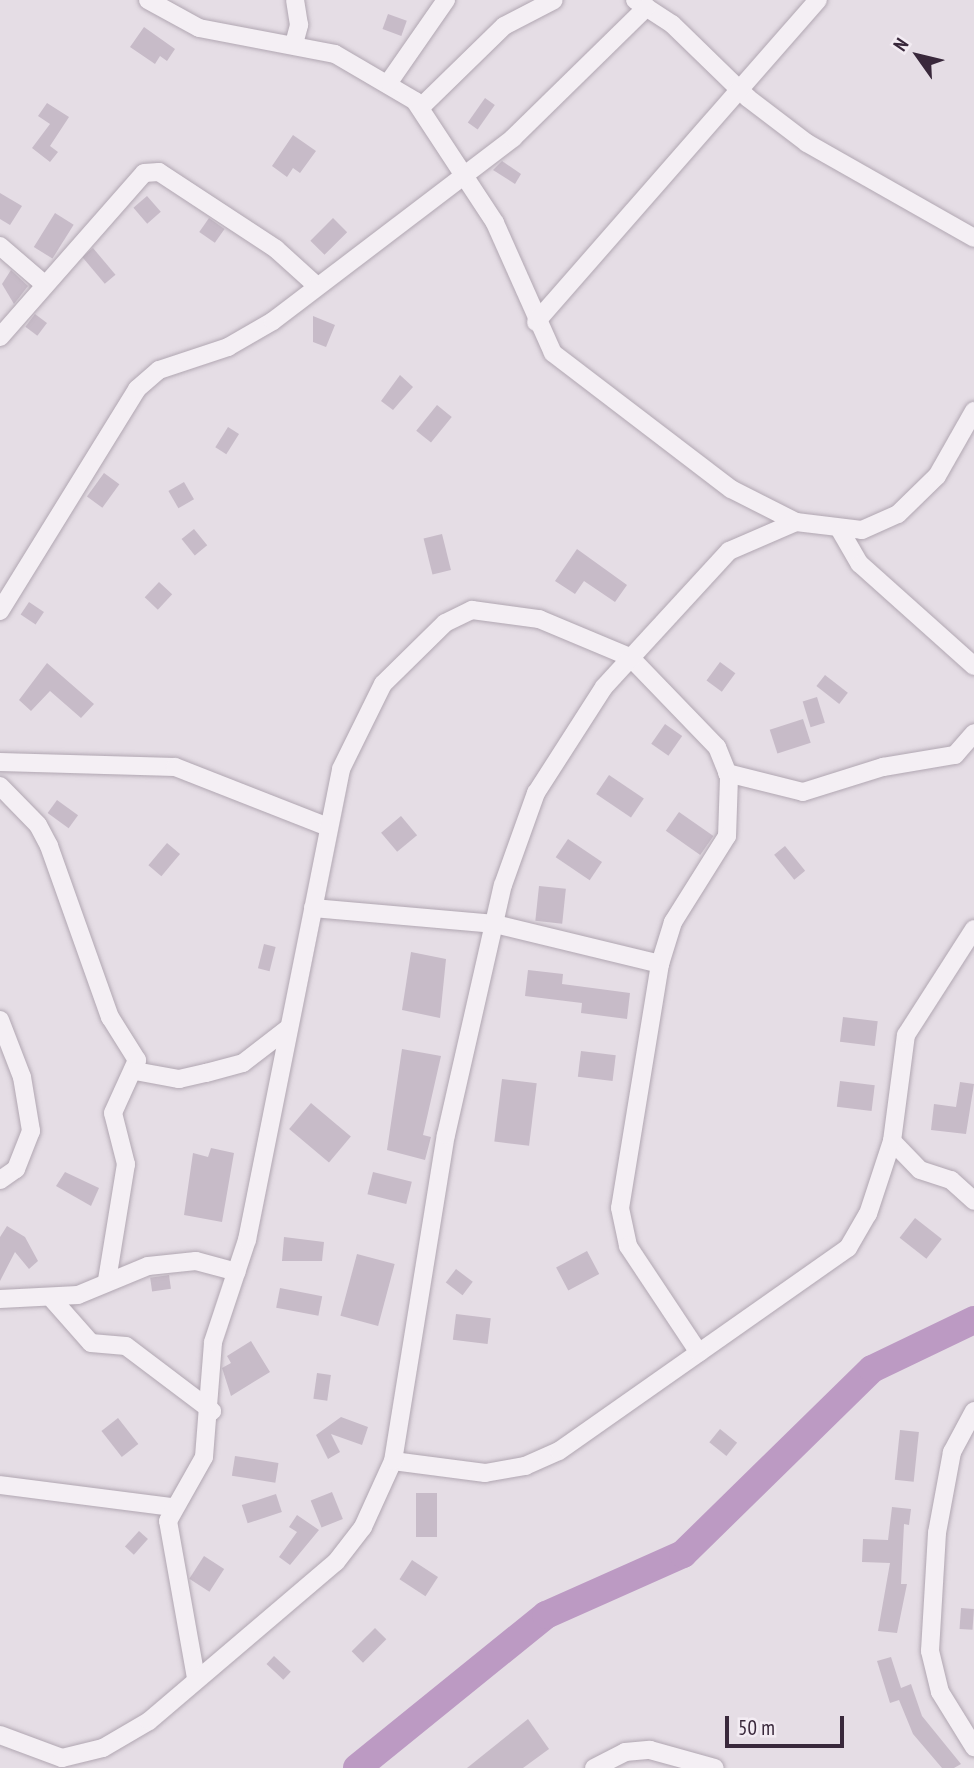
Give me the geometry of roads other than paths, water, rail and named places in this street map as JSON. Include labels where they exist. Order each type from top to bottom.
[{"type":"street","points":[[149,0],[199,28],[294,44],[335,54],[388,82],[421,107],[495,223],[536,322],[553,353],[625,413],[730,489],[796,522],[841,530],[862,530],[917,501],[974,411]]},
{"type":"street","points":[[294,44],[299,26],[295,0]]},
{"type":"street","points":[[388,82],[446,0]]},
{"type":"street","points":[[421,107],[504,26],[554,0]]},
{"type":"street","points":[[536,322],[742,91],[818,0]]},
{"type":"street","points":[[0,611],[137,389],[159,370],[228,347],[265,326],[464,172],[513,138],[641,3],[742,91],[807,143],[974,238]]},
{"type":"street","points":[[0,337],[144,173],[159,172],[276,249],[317,286]]},
{"type":"street","points":[[0,246],[44,284]]},
{"type":"street","points":[[0,1735],[52,1758],[71,1757],[149,1721],[196,1678],[336,1562],[363,1527],[393,1461],[446,1135],[495,924],[536,793],[630,657],[729,551],[796,522]]},
{"type":"street","points":[[841,530],[860,564],[974,666]]},
{"type":"street","points":[[196,1678],[167,1537],[172,1507],[200,1468],[212,1411],[213,1342],[237,1272],[328,827],[360,720],[383,684],[445,622],[472,610],[508,610],[630,657],[717,747],[727,773],[727,836],[673,922],[660,964],[620,1208],[628,1245],[699,1353]]},
{"type":"street","points":[[727,773],[803,792],[883,767],[955,755],[974,733]]},
{"type":"street","points":[[0,762],[175,767],[328,827]]},
{"type":"street","points":[[0,786],[38,825],[49,846],[110,1017],[137,1060],[135,1071],[113,1113],[126,1164],[107,1280]]},
{"type":"street","points":[[313,908],[495,924],[660,964]]},
{"type":"street","points":[[393,1461],[485,1473],[525,1466],[589,1431],[848,1248],[868,1214],[892,1141],[906,1035],[974,929]]},
{"type":"street","points":[[0,1020],[22,1077],[31,1131],[16,1169],[0,1180]]},
{"type":"street","points":[[135,1071],[179,1079],[243,1063],[288,1029]]},
{"type":"street","points":[[892,1141],[920,1170],[951,1180],[974,1202]]},
{"type":"street","points":[[0,1299],[53,1300],[148,1266],[196,1261],[237,1272]]},
{"type":"street","points":[[53,1300],[91,1343],[126,1346],[155,1374],[212,1411]]},
{"type":"street","points":[[974,1410],[952,1452],[937,1533],[930,1651],[940,1692],[974,1747]]},
{"type":"street","points":[[0,1485],[172,1507]]},
{"type":"street","points":[[596,1768],[625,1752],[650,1750],[715,1768]]},
{"type":"waterway","points":[[357,1768],[546,1615],[683,1554],[872,1369],[974,1320]]}]
